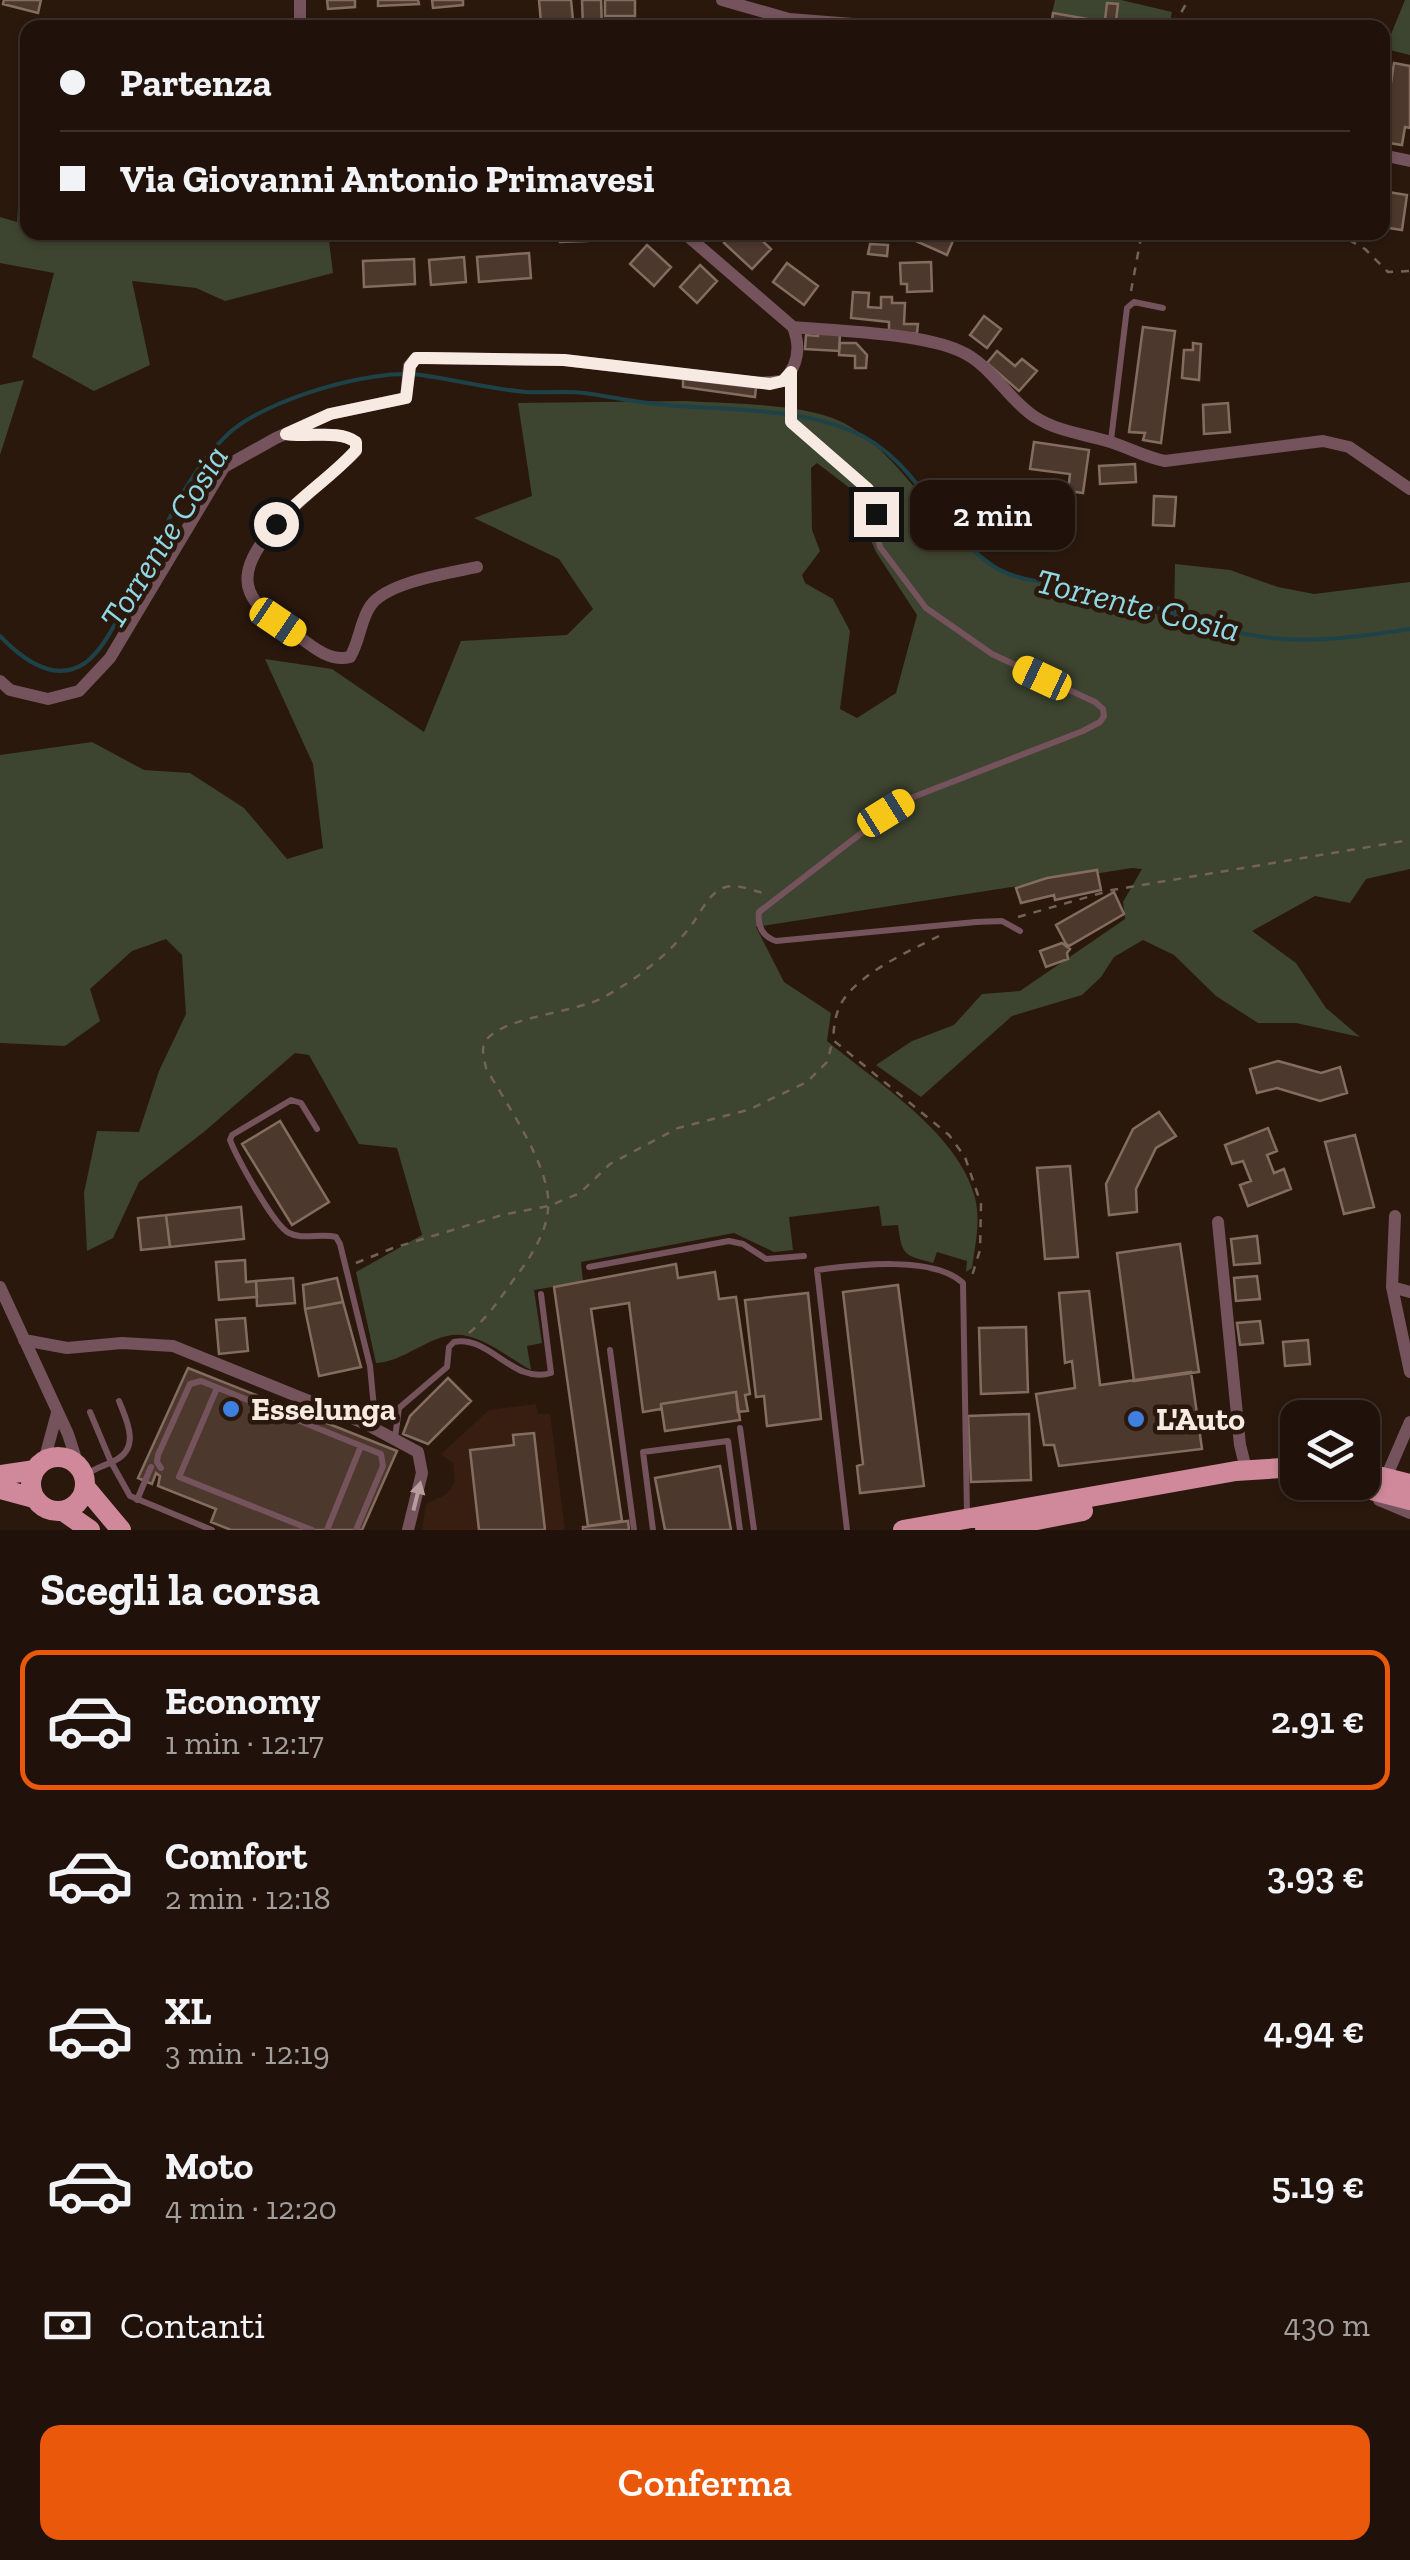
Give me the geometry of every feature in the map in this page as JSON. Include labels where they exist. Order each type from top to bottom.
[{"type":"main road","points":[[0,1474],[64,1458],[121,1530]]},
{"type":"main road","points":[[40,1466],[31,1483],[34,1498],[40,1505],[63,1511],[90,1530]]},
{"type":"main road","points":[[986,1523],[1037,1506],[1247,1470],[1280,1469]]},
{"type":"main road","points":[[63,1511],[78,1502],[83,1478]]},
{"type":"main road","points":[[1380,1479],[1410,1484]]},
{"type":"main road","points":[[904,1530],[986,1523],[1280,1481]]},
{"type":"main road","points":[[0,1490],[34,1498]]},
{"type":"main road","points":[[1380,1490],[1410,1500]]},
{"type":"street","points":[[722,0],[789,18],[812,20]]},
{"type":"street","points":[[0,681],[10,690],[48,699],[79,690],[110,658],[224,467],[330,414],[406,398],[410,366],[416,358],[564,360],[758,384],[787,377],[798,346],[793,327],[693,240]]},
{"type":"street","points":[[793,327],[935,343],[962,351],[986,367],[1032,416],[1064,431],[1111,442],[1145,458],[1165,461],[1323,440],[1349,447],[1410,489]]},
{"type":"street","points":[[286,434],[306,438],[348,436],[356,442],[356,450],[288,509],[258,550],[247,576],[248,589],[278,622],[322,652],[343,659],[350,657],[367,613],[384,593],[477,567]]},
{"type":"street","points":[[1395,1216],[1392,1287],[1410,1372]]},
{"type":"street","points":[[1197,1492],[1204,1484],[1244,1476],[1247,1470],[1240,1445],[1218,1222]]},
{"type":"street","points":[[0,1287],[58,1411],[83,1478]]},
{"type":"street","points":[[1392,1287],[1410,1292]]},
{"type":"street","points":[[24,1340],[67,1348],[122,1343],[172,1346],[366,1424],[418,1452],[422,1473],[408,1530]]},
{"type":"street","points":[[40,1466],[58,1411]]},
{"type":"street","points":[[1386,1478],[1410,1422]]},
{"type":"street","points":[[1380,1496],[1410,1512]]},
{"type":"street","points":[[942,1530],[986,1523]]},
{"type":"lane","points":[[1111,442],[1127,308],[1134,302],[1163,308]]},
{"type":"lane","points":[[787,377],[791,422],[868,489],[880,547],[926,608],[992,654],[1095,702],[1104,716],[1083,731],[903,802],[759,912],[758,921],[769,939],[776,941],[1002,921],[1020,930]]},
{"type":"lane","points":[[316,1128],[300,1103],[291,1100],[232,1135],[230,1140],[278,1224],[296,1235],[336,1237],[370,1366],[374,1408],[366,1424]]},
{"type":"lane","points":[[589,1268],[729,1241],[743,1244],[766,1259],[804,1256]]},
{"type":"lane","points":[[847,1530],[817,1270],[874,1263],[916,1266],[956,1277],[963,1283],[986,1523]]},
{"type":"lane","points":[[394,1439],[399,1408],[447,1367],[450,1347],[460,1340],[527,1375],[550,1372],[541,1294]]},
{"type":"lane","points":[[610,1350],[634,1530]]},
{"type":"lane","points":[[161,1468],[158,1455],[190,1384],[201,1381],[381,1454],[383,1466],[356,1530]]},
{"type":"lane","points":[[216,1388],[179,1477],[312,1530]]},
{"type":"lane","points":[[83,1478],[124,1454],[131,1431],[119,1401]]},
{"type":"lane","points":[[90,1412],[123,1487],[137,1500],[212,1530]]},
{"type":"lane","points":[[740,1428],[754,1530]]},
{"type":"lane","points":[[654,1530],[642,1452],[728,1441],[740,1530]]},
{"type":"lane","points":[[326,1530],[361,1446]]},
{"type":"lane","points":[[137,1500],[152,1468]]},
{"type":"path","points":[[1127,308],[1140,240]]},
{"type":"path","points":[[1349,240],[1365,249],[1388,272],[1410,271]]},
{"type":"path","points":[[1002,921],[1112,890],[1410,840]]},
{"type":"path","points":[[460,1340],[483,1322],[521,1270],[544,1229],[549,1206],[544,1175],[486,1068],[482,1052],[486,1039],[505,1027],[598,1000],[619,988],[681,940],[713,893],[726,887],[741,887],[778,897]]},
{"type":"path","points":[[346,1267],[484,1220],[549,1206],[580,1193],[610,1164],[678,1128],[748,1110],[808,1082],[827,1062],[835,1017],[844,998],[861,981],[943,934],[949,924]]},
{"type":"path","points":[[833,1040],[949,1135],[965,1157],[977,1186],[982,1226],[975,1273],[963,1291]]},
{"type":"shaded area","points":[[536,1404],[538,1414],[550,1414],[565,1530],[422,1530],[426,1504],[447,1494],[455,1482],[453,1463],[441,1454],[489,1410]]},
{"type":"green space","points":[[1055,0],[1121,0],[1172,12],[1170,20],[1051,20]]},
{"type":"green space","points":[[1405,0],[1410,0],[1410,55],[1390,50],[1390,37]]},
{"type":"green space","points":[[20,178],[20,240],[329,240],[333,273],[225,301],[196,288],[132,281],[150,365],[94,391],[32,357],[54,273],[0,263],[0,217],[17,222]]},
{"type":"green space","points":[[24,380],[0,455],[0,385]]},
{"type":"green space","points":[[686,401],[768,406],[828,416],[867,438],[962,540],[1006,573],[1100,592],[1174,622],[1175,564],[1230,570],[1278,587],[1314,594],[1410,582],[1410,869],[1366,879],[1350,903],[1315,896],[1252,931],[1296,963],[1326,1008],[1360,1037],[1296,1023],[1258,1023],[1216,996],[1174,955],[1143,940],[1114,957],[1082,995],[1012,1016],[921,1097],[876,1065],[912,1041],[954,1025],[982,994],[1020,991],[1125,919],[1123,902],[1142,869],[756,927],[784,982],[831,1013],[827,1041],[913,1110],[952,1152],[966,1174],[975,1198],[977,1233],[972,1268],[966,1272],[967,1261],[937,1252],[933,1263],[906,1253],[898,1225],[882,1226],[879,1206],[789,1217],[793,1250],[774,1252],[734,1233],[581,1262],[583,1282],[534,1290],[542,1343],[527,1346],[531,1370],[483,1342],[455,1335],[376,1363],[356,1272],[422,1235],[397,1148],[359,1144],[309,1055],[295,1053],[139,1182],[113,1238],[87,1251],[84,1193],[97,1131],[139,1132],[159,1071],[186,1014],[182,955],[166,939],[132,951],[90,989],[100,1021],[65,1046],[0,1043],[0,755],[92,742],[144,770],[190,773],[244,808],[287,859],[323,848],[313,764],[265,659],[332,669],[424,732],[461,641],[567,635],[593,609],[559,559],[474,518],[532,496],[518,403]],"holes":[[[817,463],[864,499],[876,552],[917,615],[896,693],[857,718],[840,709],[850,631],[833,599],[805,583],[802,575],[820,551],[812,530],[811,468]]]},
{"type":"building","points":[[4,0],[41,0],[38,13],[3,4]]},
{"type":"building","points":[[327,0],[355,0],[355,7],[328,9]]},
{"type":"building","points":[[378,0],[418,0],[419,4],[378,6]]},
{"type":"building","points":[[432,0],[463,0],[463,5],[433,8]]},
{"type":"building","points":[[539,0],[571,0],[573,20],[541,20]]},
{"type":"building","points":[[582,0],[601,0],[602,20],[583,20]]},
{"type":"building","points":[[605,0],[635,0],[635,16],[605,16]]},
{"type":"building","points":[[1107,3],[1118,4],[1116,20],[1105,20]]},
{"type":"building","points":[[1053,13],[1093,20],[1052,20]]},
{"type":"building","points":[[1394,63],[1410,66],[1410,128],[1405,127],[1402,145],[1390,143]]},
{"type":"building","points":[[1390,192],[1407,195],[1402,230],[1390,228]]},
{"type":"building","points":[[761,240],[771,249],[752,269],[724,243]]},
{"type":"building","points":[[914,240],[953,240],[947,255]]},
{"type":"building","points":[[870,244],[888,245],[887,256],[868,254]]},
{"type":"building","points":[[647,245],[671,267],[654,286],[630,264]]},
{"type":"building","points":[[529,253],[531,278],[479,282],[477,257]]},
{"type":"building","points":[[464,257],[466,282],[431,285],[429,260]]},
{"type":"building","points":[[414,259],[415,284],[364,287],[363,261]]},
{"type":"building","points":[[931,262],[932,291],[907,292],[907,284],[901,284],[900,263]]},
{"type":"building","points":[[787,263],[818,286],[804,305],[773,282]]},
{"type":"building","points":[[700,265],[717,281],[697,303],[680,287]]},
{"type":"building","points":[[853,292],[869,293],[868,307],[881,308],[881,297],[892,297],[892,303],[905,303],[904,324],[918,324],[917,333],[889,335],[889,322],[851,318]]},
{"type":"building","points":[[984,316],[1001,329],[987,348],[970,335]]},
{"type":"building","points":[[1143,327],[1175,331],[1161,443],[1143,440],[1145,433],[1129,432]]},
{"type":"building","points":[[818,332],[840,334],[839,351],[805,349],[806,335],[818,336]]},
{"type":"building","points":[[840,343],[856,343],[867,355],[866,368],[855,368],[855,356],[839,355]]},
{"type":"building","points":[[1193,343],[1201,344],[1199,380],[1182,378],[1184,350],[1193,350]]},
{"type":"building","points":[[997,351],[1015,366],[1022,359],[1037,371],[1019,391],[987,363]]},
{"type":"building","points":[[683,378],[756,387],[755,397],[683,387]]},
{"type":"building","points":[[1228,403],[1230,432],[1204,434],[1203,405]]},
{"type":"building","points":[[1034,442],[1089,450],[1083,493],[1068,491],[1070,474],[1030,469]]},
{"type":"building","points":[[1135,464],[1136,482],[1100,484],[1099,466]]},
{"type":"building","points":[[1030,488],[1069,495],[1066,510],[1027,507]]},
{"type":"building","points":[[1154,496],[1176,497],[1174,526],[1153,525]]},
{"type":"building","points":[[1097,870],[1101,890],[1021,903],[1016,888],[1047,878]]},
{"type":"building","points":[[1114,892],[1124,914],[1069,946],[1066,944],[1056,925]]},
{"type":"building","points":[[1062,943],[1070,949],[1068,959],[1046,967],[1040,951]]},
{"type":"building","points":[[1278,1061],[1321,1073],[1340,1067],[1347,1093],[1320,1101],[1277,1088],[1257,1093],[1250,1069]]},
{"type":"building","points":[[1159,1112],[1176,1136],[1156,1148],[1136,1189],[1137,1212],[1109,1215],[1106,1184],[1133,1129]]},
{"type":"building","points":[[280,1121],[329,1202],[292,1225],[242,1144]]},
{"type":"building","points":[[1268,1128],[1277,1151],[1267,1155],[1274,1173],[1284,1169],[1291,1189],[1248,1206],[1240,1185],[1251,1181],[1243,1161],[1232,1164],[1225,1145]]},
{"type":"building","points":[[1355,1135],[1374,1207],[1344,1214],[1325,1142]]},
{"type":"building","points":[[1070,1166],[1078,1257],[1045,1259],[1037,1168]]},
{"type":"building","points":[[241,1207],[244,1239],[170,1247],[166,1215]]},
{"type":"building","points":[[166,1215],[170,1247],[141,1250],[138,1218]]},
{"type":"building","points":[[1257,1236],[1260,1263],[1234,1265],[1231,1239]]},
{"type":"building","points":[[1180,1244],[1199,1372],[1134,1381],[1117,1253]]},
{"type":"building","points":[[245,1260],[246,1282],[256,1281],[257,1297],[219,1300],[216,1262]]},
{"type":"building","points":[[676,1264],[678,1278],[715,1272],[719,1299],[736,1297],[750,1394],[745,1395],[748,1411],[738,1412],[736,1392],[661,1404],[661,1409],[643,1412],[629,1303],[591,1309],[622,1521],[588,1526],[554,1287]]},
{"type":"building","points":[[1257,1276],[1260,1299],[1236,1301],[1234,1278]]},
{"type":"building","points":[[293,1278],[295,1303],[257,1306],[256,1281]]},
{"type":"building","points":[[337,1278],[343,1302],[305,1309],[303,1285]]},
{"type":"building","points":[[898,1285],[924,1486],[860,1493],[857,1466],[863,1464],[843,1292]]},
{"type":"building","points":[[1089,1291],[1100,1385],[1191,1372],[1202,1449],[1059,1466],[1054,1445],[1044,1445],[1036,1394],[1075,1388],[1072,1361],[1065,1363],[1059,1293]]},
{"type":"building","points":[[808,1293],[821,1419],[767,1426],[764,1396],[756,1397],[745,1300]]},
{"type":"building","points":[[343,1302],[361,1367],[319,1376],[305,1309]]},
{"type":"building","points":[[245,1318],[248,1351],[219,1354],[216,1320]]},
{"type":"building","points":[[1260,1321],[1263,1343],[1240,1345],[1237,1323]]},
{"type":"building","points":[[1026,1327],[1028,1392],[981,1394],[979,1328]]},
{"type":"building","points":[[1308,1340],[1310,1364],[1285,1366],[1283,1342]]},
{"type":"building","name":"Esselunga","points":[[188,1368],[397,1451],[362,1530],[231,1530],[211,1522],[216,1509],[158,1486],[160,1476],[156,1473],[152,1484],[138,1478]]},
{"type":"building","points":[[448,1378],[471,1401],[428,1444],[403,1434],[410,1416]]},
{"type":"building","points":[[736,1392],[740,1420],[665,1431],[661,1404]]},
{"type":"building","points":[[1029,1414],[1031,1480],[971,1482],[968,1416]]},
{"type":"building","points":[[534,1433],[545,1530],[479,1530],[470,1450],[514,1445],[513,1435]]},
{"type":"building","points":[[720,1466],[731,1530],[665,1530],[655,1478]]},
{"type":"building","points":[[628,1521],[629,1530],[583,1530],[583,1527]]},
{"type":"waterway","name":"Torrente Cosia","points":[[0,636],[39,666],[62,671],[85,663],[112,629],[195,474],[228,434],[266,409],[320,389],[400,374],[526,392],[584,393],[648,403],[780,413],[829,423],[874,443],[893,458],[974,551],[993,566],[1017,577],[1097,590],[1227,630],[1271,638],[1323,639],[1410,629]]},
{"type":"place","name":"Esselunga","points":[[231,1409]]},
{"type":"place","name":"L'Auto","points":[[1136,1419]]},
{"type":"route","points":[[276,524],[356,450],[356,442],[348,436],[306,438],[286,434],[330,414],[406,398],[410,366],[416,358],[564,360],[758,384],[783,381],[791,372],[791,422],[868,489],[876,514]]}]
